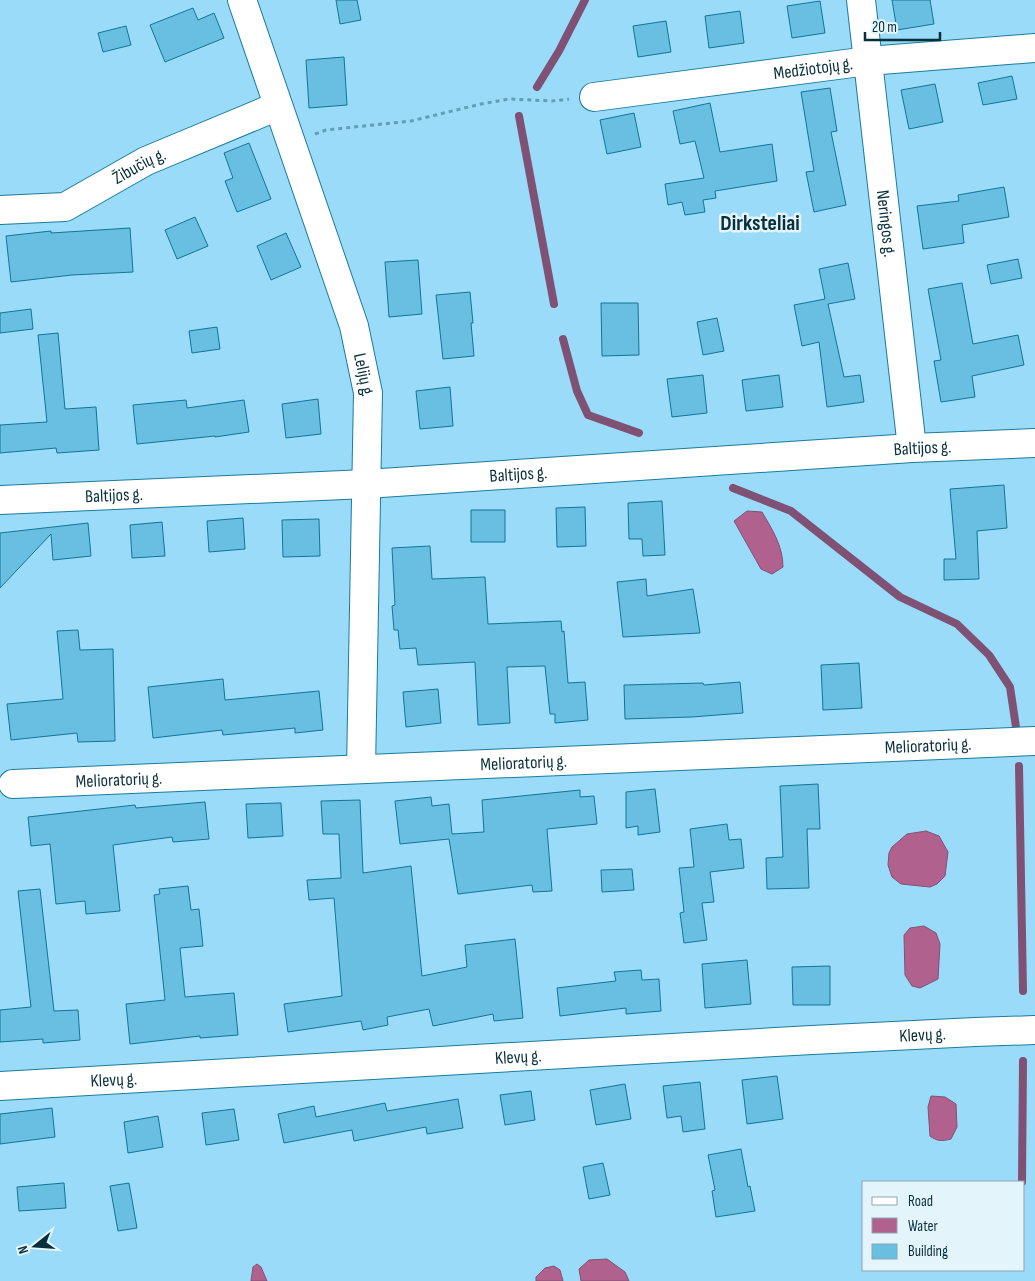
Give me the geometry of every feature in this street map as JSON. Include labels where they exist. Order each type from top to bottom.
[{"type":"street","name":"Lelijų g.","points":[[242,0],[354,326],[368,393],[361,769]]},
{"type":"street","name":"Neringos g.","points":[[861,0],[912,448]]},
{"type":"street","name":"Medžiotojų g.","points":[[594,97],[868,61],[1035,48]]},
{"type":"street","name":"Žibučių g.","points":[[0,210],[65,207],[146,161],[278,106]]},
{"type":"street","name":"Baltijos g.","points":[[0,500],[366,484],[912,448],[1035,443]]},
{"type":"street","name":"Melioratorių g.","points":[[13,784],[1035,740]]},
{"type":"street","name":"Klevų g.","points":[[0,1086],[812,1040],[1035,1030]]},
{"type":"path","points":[[290,142],[326,130],[411,121],[509,98],[552,101],[594,97]]},
{"type":"water","points":[[747,511],[762,512],[779,545],[783,567],[772,574],[761,569],[734,521]]},
{"type":"water","points":[[926,831],[939,836],[948,852],[945,876],[937,884],[930,887],[901,884],[892,877],[888,865],[889,853],[892,847],[907,834]]},
{"type":"water","points":[[924,926],[936,933],[940,944],[938,979],[920,988],[912,986],[905,975],[904,935],[910,928]]},
{"type":"water","points":[[931,1096],[945,1097],[956,1104],[957,1127],[951,1139],[940,1140],[930,1136],[928,1107]]},
{"type":"water","points":[[607,1259],[625,1272],[629,1281],[581,1281],[579,1269],[589,1260]]},
{"type":"water","points":[[257,1264],[261,1267],[267,1281],[251,1281],[253,1267]]},
{"type":"water","points":[[554,1266],[560,1270],[563,1281],[536,1281],[536,1277],[545,1268]]},
{"type":"building","points":[[336,0],[357,0],[361,20],[340,24]]},
{"type":"building","points":[[892,0],[930,0],[934,24],[897,30]]},
{"type":"building","points":[[820,1],[825,33],[792,38],[787,6]]},
{"type":"building","points":[[193,8],[198,20],[214,13],[224,38],[165,62],[150,25]]},
{"type":"building","points":[[740,11],[744,43],[709,48],[705,16]]},
{"type":"building","points":[[666,21],[671,52],[638,57],[633,26]]},
{"type":"building","points":[[126,26],[131,45],[103,52],[98,33]]},
{"type":"building","points":[[344,57],[347,105],[309,108],[306,60]]},
{"type":"building","points":[[1012,76],[1017,99],[983,105],[978,83]]},
{"type":"building","points":[[935,84],[943,122],[909,129],[901,90]]},
{"type":"building","points":[[830,88],[837,131],[831,132],[846,205],[814,212],[806,172],[814,171],[801,92]]},
{"type":"building","points":[[710,103],[720,152],[772,144],[777,181],[715,191],[716,198],[703,200],[705,212],[685,215],[682,202],[668,205],[665,184],[704,178],[695,141],[680,144],[673,111]]},
{"type":"building","points":[[634,113],[641,147],[607,154],[600,120]]},
{"type":"building","points":[[249,143],[271,199],[237,212],[225,181],[233,178],[224,153]]},
{"type":"building","points":[[1004,187],[1009,217],[962,225],[964,243],[923,249],[917,206],[959,201],[958,195]]},
{"type":"building","points":[[195,217],[208,246],[177,259],[165,230]]},
{"type":"building","points":[[130,228],[133,272],[72,275],[11,282],[6,236],[51,231],[51,233]]},
{"type":"building","points":[[286,233],[301,267],[271,280],[257,246]]},
{"type":"building","points":[[1018,259],[1022,278],[991,284],[987,265]]},
{"type":"building","points":[[418,260],[422,314],[389,317],[385,262]]},
{"type":"building","points":[[848,263],[855,299],[828,304],[844,377],[860,375],[864,402],[827,407],[819,342],[802,346],[794,305],[825,299],[819,269]]},
{"type":"building","points":[[962,283],[973,344],[1018,335],[1024,365],[972,376],[975,397],[941,402],[934,361],[941,360],[928,289]]},
{"type":"building","points":[[470,292],[474,356],[443,359],[436,295]]},
{"type":"building","points":[[601,303],[638,303],[639,355],[602,356]]},
{"type":"building","points":[[31,309],[33,329],[0,333],[0,313]]},
{"type":"building","points":[[717,318],[724,351],[703,355],[697,322]]},
{"type":"building","points":[[217,327],[220,349],[192,353],[189,331]]},
{"type":"building","points":[[58,333],[65,409],[96,407],[99,450],[57,453],[56,448],[0,453],[0,425],[47,422],[38,335]]},
{"type":"building","points":[[703,375],[707,413],[672,417],[667,379]]},
{"type":"building","points":[[779,375],[783,407],[746,411],[742,380]]},
{"type":"building","points":[[450,387],[453,426],[420,429],[416,391]]},
{"type":"building","points":[[318,399],[321,434],[286,438],[282,404]]},
{"type":"building","points":[[186,400],[187,408],[244,400],[249,432],[137,444],[133,405]]},
{"type":"building","points":[[1004,485],[1007,528],[977,531],[979,579],[944,580],[944,559],[956,559],[950,489]]},
{"type":"building","points":[[662,501],[665,555],[643,556],[642,539],[629,539],[628,503]]},
{"type":"building","points":[[585,507],[586,546],[557,547],[556,508]]},
{"type":"building","points":[[471,510],[505,510],[505,542],[471,542]]},
{"type":"building","points":[[243,518],[245,549],[209,552],[207,521]]},
{"type":"building","points":[[319,519],[320,556],[283,557],[282,520]]},
{"type":"building","points":[[162,522],[165,556],[132,558],[130,525]]},
{"type":"building","points":[[88,523],[91,556],[53,560],[51,534],[0,588],[0,533]]},
{"type":"building","points":[[430,546],[432,579],[485,577],[488,624],[561,621],[562,632],[564,631],[568,683],[585,682],[588,720],[555,723],[555,714],[550,714],[545,666],[507,667],[510,723],[478,725],[475,662],[418,665],[416,648],[400,649],[398,630],[394,630],[392,606],[395,605],[392,548]]},
{"type":"building","points":[[646,579],[647,596],[693,589],[700,633],[623,637],[617,582]]},
{"type":"building","points":[[78,630],[80,650],[113,649],[115,741],[78,742],[77,733],[11,740],[7,704],[63,699],[57,631]]},
{"type":"building","points":[[859,663],[862,708],[823,710],[821,665]]},
{"type":"building","points":[[223,679],[225,700],[319,691],[323,730],[295,733],[295,728],[223,735],[222,730],[153,738],[148,687]]},
{"type":"building","points":[[740,682],[743,713],[625,719],[624,685],[703,683],[704,685]]},
{"type":"building","points":[[438,689],[441,723],[406,727],[403,692]]},
{"type":"building","points":[[818,784],[820,829],[807,829],[809,888],[767,889],[766,858],[783,857],[780,786]]},
{"type":"building","points":[[655,789],[660,832],[638,835],[638,826],[626,828],[626,792]]},
{"type":"building","points":[[580,790],[580,797],[594,796],[597,824],[547,829],[552,891],[533,892],[532,885],[458,894],[449,839],[400,844],[395,801],[431,797],[432,806],[449,804],[452,834],[484,832],[482,800]]},
{"type":"building","points":[[360,800],[363,873],[411,866],[422,976],[467,967],[465,945],[515,939],[523,1018],[494,1021],[493,1014],[433,1026],[429,1009],[387,1017],[388,1025],[363,1030],[361,1021],[288,1032],[284,1004],[342,996],[334,898],[309,900],[307,880],[341,878],[339,834],[323,834],[321,801]]},
{"type":"building","points":[[205,802],[209,839],[173,842],[172,837],[113,845],[120,911],[86,914],[85,901],[56,904],[50,844],[31,846],[28,817],[135,805],[136,808]]},
{"type":"building","points":[[281,803],[283,836],[248,838],[246,804]]},
{"type":"building","points":[[727,824],[729,840],[741,839],[744,868],[710,872],[714,902],[702,903],[707,940],[684,943],[680,913],[684,912],[679,868],[694,867],[690,829]]},
{"type":"building","points":[[632,869],[634,890],[602,892],[601,870]]},
{"type":"building","points":[[188,886],[191,910],[199,909],[203,946],[180,948],[185,997],[234,993],[238,1035],[200,1038],[200,1036],[130,1044],[126,1004],[165,1000],[154,895],[160,894],[159,889]]},
{"type":"building","points":[[40,889],[54,1011],[78,1010],[80,1040],[43,1043],[43,1039],[0,1042],[0,1010],[31,1007],[18,891]]},
{"type":"building","points":[[747,960],[751,1004],[705,1008],[702,964]]},
{"type":"building","points":[[830,966],[830,1005],[793,1005],[792,967]]},
{"type":"building","points":[[641,970],[642,980],[659,979],[661,1011],[626,1014],[626,1008],[560,1016],[557,988],[616,981],[614,972]]},
{"type":"building","points":[[777,1076],[783,1119],[747,1124],[742,1080]]},
{"type":"building","points":[[700,1082],[705,1129],[683,1132],[681,1116],[667,1118],[663,1086]]},
{"type":"building","points":[[625,1084],[631,1119],[596,1125],[590,1090]]},
{"type":"building","points":[[531,1091],[535,1120],[505,1125],[500,1095]]},
{"type":"building","points":[[458,1099],[463,1128],[427,1134],[426,1127],[354,1141],[352,1130],[284,1143],[278,1114],[314,1106],[316,1117],[385,1103],[387,1111]]},
{"type":"building","points":[[52,1108],[55,1137],[0,1144],[0,1114]]},
{"type":"building","points":[[234,1109],[239,1140],[206,1145],[202,1113]]},
{"type":"building","points":[[158,1116],[163,1147],[128,1153],[124,1122]]},
{"type":"building","points":[[741,1149],[748,1187],[750,1186],[755,1211],[716,1217],[712,1191],[715,1190],[708,1155]]},
{"type":"building","points":[[603,1163],[610,1195],[589,1199],[583,1167]]},
{"type":"building","points":[[64,1183],[66,1208],[19,1211],[17,1187]]},
{"type":"building","points":[[129,1183],[137,1228],[118,1231],[110,1186]]},
{"type":"waterway","points":[[537,87],[559,51],[585,0]]},
{"type":"waterway","points":[[519,116],[554,304]]},
{"type":"waterway","points":[[563,339],[577,391],[588,415],[639,433]]},
{"type":"waterway","points":[[733,488],[791,511],[900,597],[957,624],[989,655],[1010,687],[1016,727]]},
{"type":"waterway","points":[[1019,766],[1023,991]]},
{"type":"waterway","points":[[1022,1181],[1023,1061]]},
{"type":"district","name":"Dirksteliai","points":[[760,223]]}]
